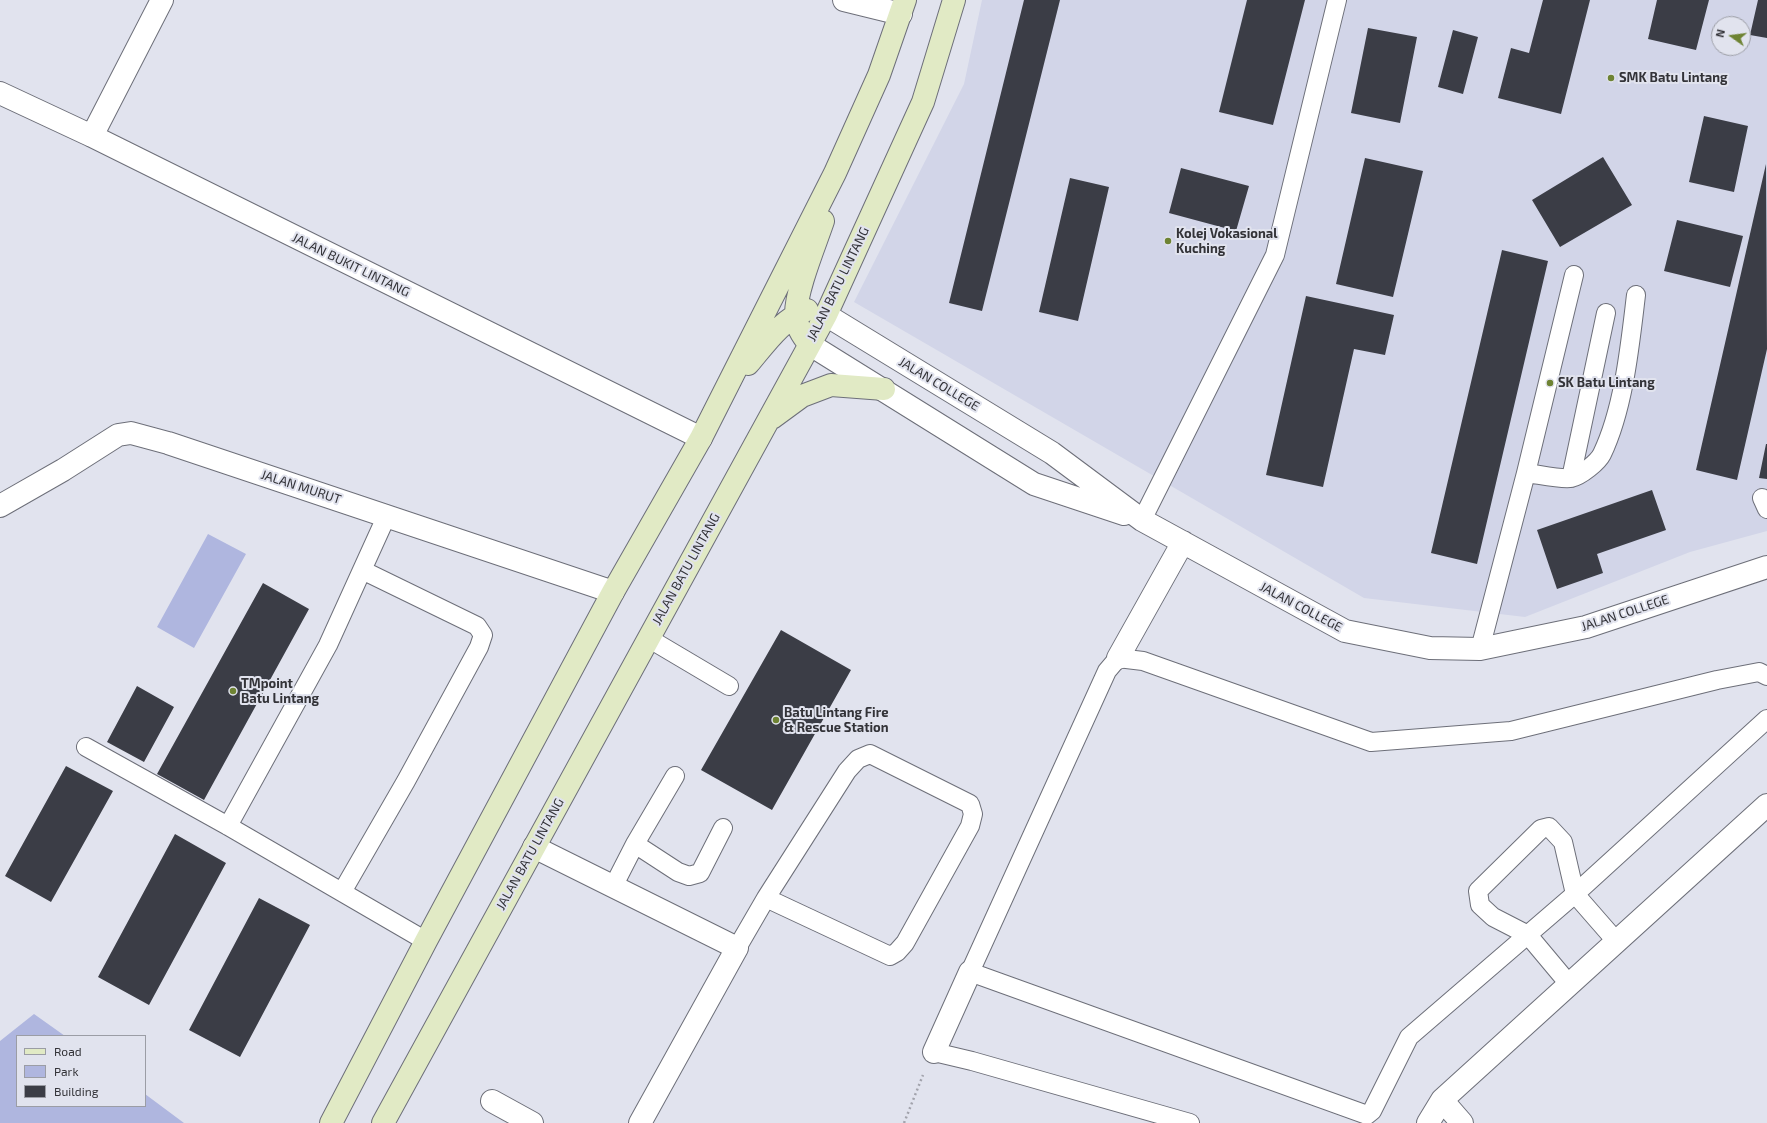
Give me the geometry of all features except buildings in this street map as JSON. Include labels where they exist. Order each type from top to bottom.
[{"type":"main road","name":"JALAN BATU LINTANG","points":[[382,1123],[826,315],[922,102],[954,0]]},
{"type":"main road","points":[[331,1123],[426,941],[613,592],[701,438],[835,172],[878,75],[903,7]]},
{"type":"main road","points":[[809,344],[800,332],[796,314],[800,292],[831,200],[835,172]]},
{"type":"main road","points":[[723,394],[774,333],[796,314],[807,310],[826,315]]},
{"type":"main road","points":[[766,423],[802,396],[832,385],[884,389]]},
{"type":"street","points":[[92,136],[162,0]]},
{"type":"street","points":[[844,0],[903,7]]},
{"type":"street","name":"JALAN BUKIT LINTANG","points":[[0,93],[92,136],[701,438]]},
{"type":"street","name":"JALAN COLLEGE","points":[[826,315],[1052,453],[1142,520],[1345,631],[1430,648],[1480,649],[1586,627],[1767,567]]},
{"type":"street","points":[[809,344],[884,389],[1034,484],[1142,520]]},
{"type":"street","name":"JALAN MURUT","points":[[0,506],[64,470],[118,435],[131,433],[168,443],[387,515],[613,592]]},
{"type":"street","points":[[1034,484],[1048,482],[1054,477],[1057,466],[1052,453]]},
{"type":"street","points":[[1118,658],[1183,542]]},
{"type":"street","points":[[1428,1123],[1442,1100],[1767,805]]},
{"type":"street","points":[[534,847],[737,948],[640,1123]]},
{"type":"street","points":[[934,1052],[970,972]]},
{"type":"street","points":[[1442,1100],[1462,1123]]},
{"type":"street","points":[[492,1101],[532,1123]]},
{"type":"lane","points":[[1142,520],[1275,255],[1337,0]]},
{"type":"lane","points":[[1480,649],[1526,473],[1574,275]]},
{"type":"lane","points":[[1526,473],[1571,478],[1589,468],[1602,455],[1627,369],[1636,295]]},
{"type":"lane","points":[[1571,478],[1606,313]]},
{"type":"lane","points":[[228,826],[324,652],[387,515]]},
{"type":"lane","points":[[342,892],[406,782],[479,647],[483,635],[477,626],[362,570]]},
{"type":"lane","points":[[648,638],[729,686]]},
{"type":"lane","points":[[1767,676],[1760,672],[1717,680],[1511,731],[1371,742],[1143,660],[1118,658],[1107,672],[970,972],[1367,1115],[1372,1111],[1409,1037],[1575,894],[1767,720]]},
{"type":"lane","points":[[86,747],[228,826],[426,941]]},
{"type":"lane","points":[[737,948],[766,898],[846,771],[858,760],[870,754],[970,804],[973,814],[970,826],[905,943],[897,952],[890,956],[766,898]]},
{"type":"lane","points":[[613,887],[635,844],[675,776]]},
{"type":"lane","points":[[1569,984],[1528,935],[1493,917],[1480,905],[1478,891],[1541,829],[1549,827],[1563,842],[1575,894],[1616,941]]},
{"type":"lane","points":[[635,844],[678,872],[688,876],[700,873],[724,828]]},
{"type":"lane","points":[[934,1052],[972,1061],[1190,1123]]},
{"type":"path","points":[[904,1123],[916,1089],[934,1052]]},
{"type":"shaded area","points":[[982,0],[1767,0],[1767,531],[1690,552],[1525,617],[1364,598],[854,302],[964,84]]},
{"type":"green space","points":[[208,534],[246,554],[194,648],[157,627]]},
{"type":"green space","points":[[34,1014],[64,1035],[16,1035],[16,1107],[146,1107],[146,1095],[184,1123],[0,1123],[0,1041]]},
{"type":"place","name":"SMK Batu Lintang","points":[[1611,78]]},
{"type":"place","name":"Kolej Vokasional Kuching","points":[[1168,241]]},
{"type":"place","name":"SK Batu Lintang","points":[[1550,383]]},
{"type":"place","name":"TMpoint Batu Lintang","points":[[233,691]]},
{"type":"place","name":"Batu Lintang Fire & Rescue Station","points":[[776,720]]}]
